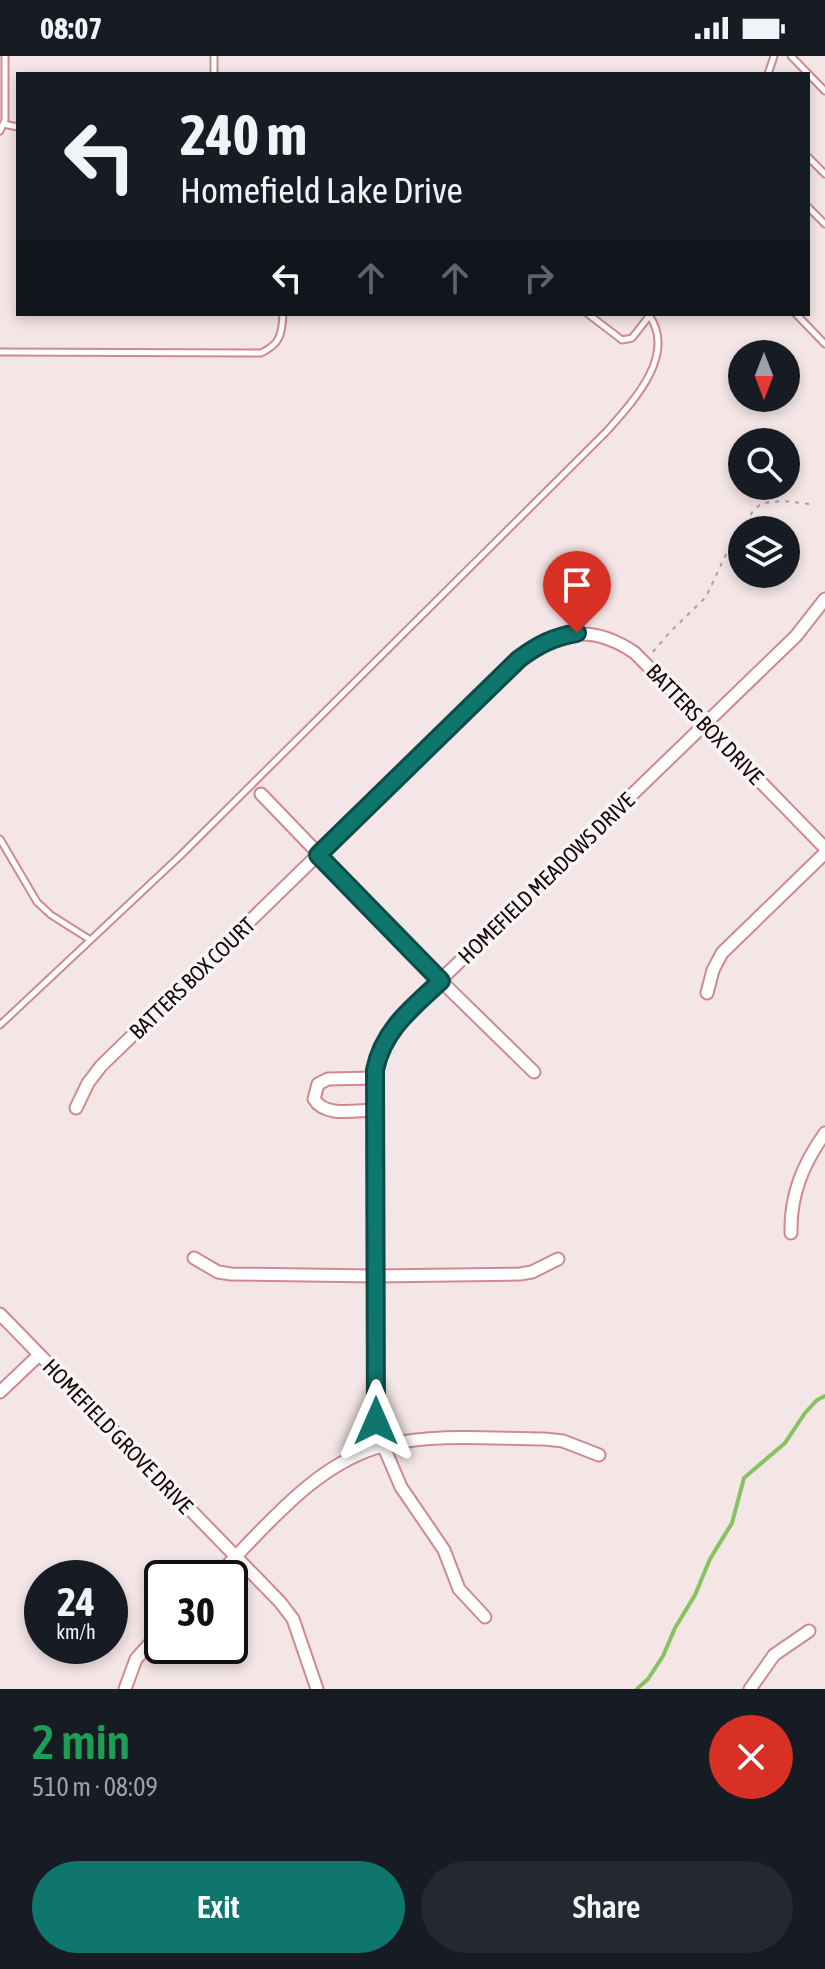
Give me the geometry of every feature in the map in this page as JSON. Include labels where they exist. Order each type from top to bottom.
[{"type":"street","name":"HOMEFIELD MEADOWS DRIVE","points":[[485,1617],[459,1589],[444,1550],[401,1487],[376,1421],[375,1078],[379,1050],[394,1025],[796,636],[825,599]]},
{"type":"street","name":"BATTERS BOX DRIVE","points":[[318,855],[519,659],[554,637],[577,633],[599,635],[621,643],[645,663],[825,851]]},
{"type":"street","points":[[261,794],[441,981],[534,1072]]},
{"type":"street","points":[[707,993],[713,970],[722,953],[825,851]]},
{"type":"street","name":"BATTERS BOX COURT","points":[[76,1108],[88,1083],[101,1066],[318,855]]},
{"type":"street","points":[[375,1078],[328,1079],[318,1084],[314,1099],[318,1106],[329,1110],[375,1110]]},
{"type":"street","points":[[791,1233],[793,1196],[811,1152],[825,1133]]},
{"type":"street","points":[[194,1258],[218,1272],[231,1274],[375,1276],[520,1274],[532,1272],[558,1259]]},
{"type":"street","name":"HOMEFIELD GROVE DRIVE","points":[[0,1314],[293,1619],[317,1689]]},
{"type":"street","points":[[0,1392],[39,1355]]},
{"type":"street","points":[[233,1560],[316,1479],[341,1463],[383,1445],[418,1440],[545,1439],[563,1441],[599,1455]]},
{"type":"street","points":[[750,1689],[774,1655],[809,1631]]},
{"type":"street","points":[[125,1689],[136,1659],[144,1650]]},
{"type":"lane","points":[[0,131],[3,124],[5,56]]},
{"type":"lane","points":[[791,56],[807,72]]},
{"type":"lane","points":[[810,76],[825,91]]},
{"type":"lane","points":[[3,124],[16,127]]},
{"type":"lane","points":[[810,159],[825,174]]},
{"type":"lane","points":[[810,209],[825,224]]},
{"type":"lane","points":[[0,352],[261,353],[273,347],[282,337],[283,316]]},
{"type":"lane","points":[[591,316],[622,340],[632,338],[648,316]]},
{"type":"lane","points":[[0,1025],[181,855],[623,413],[646,383],[654,364],[657,343],[649,316]]},
{"type":"lane","points":[[798,316],[825,344]]},
{"type":"lane","points":[[0,839],[37,902],[51,915],[89,939]]},
{"type":"path","points":[[645,663],[669,633],[706,597],[728,550],[753,511],[762,503],[783,501],[810,504]]},
{"type":"waterway","points":[[637,1689],[648,1679],[663,1656],[710,1559],[732,1523],[744,1478],[785,1443],[805,1413],[825,1396]]},
{"type":"route","points":[[376,1421],[375,1070],[379,1050],[394,1025],[441,981],[318,855],[519,659],[554,637],[577,633]]}]
